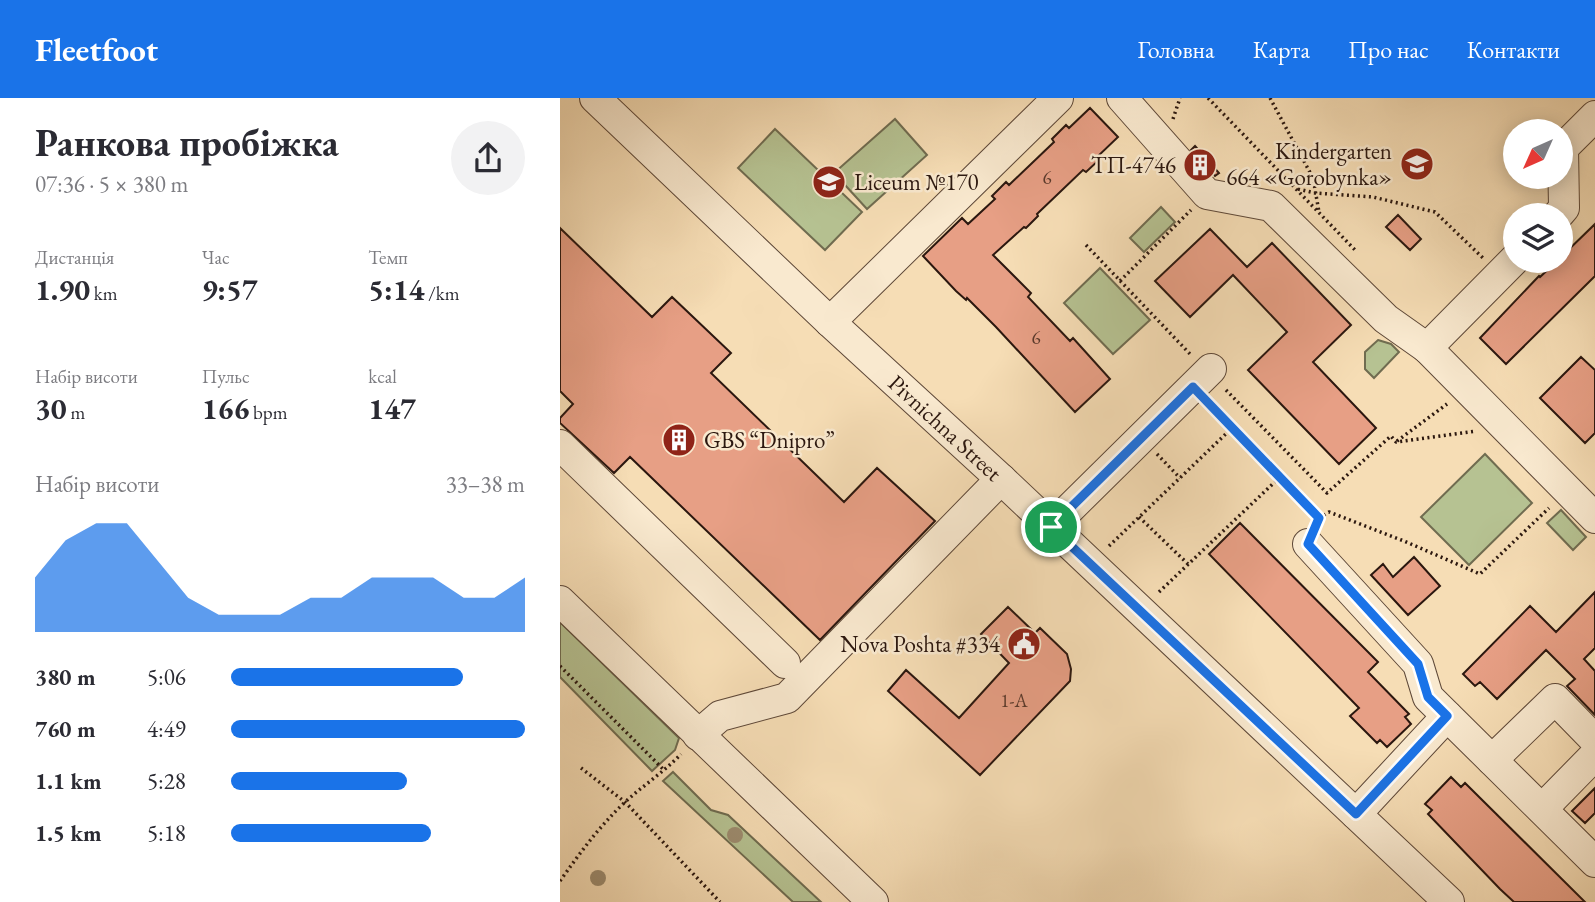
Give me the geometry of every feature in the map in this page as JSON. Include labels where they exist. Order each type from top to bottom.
[{"type":"street","name":"Pivnichna Street","points":[[595,98],[1449,902]]},
{"type":"street","points":[[830,322],[1058,98]]},
{"type":"street","points":[[1122,98],[1207,194],[1271,206],[1310,225],[1386,319],[1427,348],[1595,518]]},
{"type":"street","points":[[1564,203],[1563,148],[1595,116]]},
{"type":"street","points":[[1427,348],[1503,270]]},
{"type":"street","points":[[1051,527],[1202,378]]},
{"type":"street","points":[[560,445],[785,663]]},
{"type":"street","points":[[698,735],[720,716],[787,698],[1001,479]]},
{"type":"street","points":[[1313,531],[1418,664],[1428,697],[1595,862]]},
{"type":"street","points":[[560,601],[873,902]]},
{"type":"street","points":[[1492,760],[1555,699],[1595,740]]},
{"type":"street","points":[[1356,814],[1447,716]]},
{"type":"street","points":[[1542,809],[1595,755]]},
{"type":"path","points":[[1208,98],[1296,189],[1310,225],[1357,252]]},
{"type":"path","points":[[1270,98],[1313,178],[1315,193],[1310,225]]},
{"type":"path","points":[[1271,206],[1296,189],[1373,197],[1435,212],[1503,263]]},
{"type":"path","points":[[1120,281],[1207,194]]},
{"type":"path","points":[[1202,378],[1233,427],[1280,477],[1313,531],[1329,512],[1480,574],[1552,506]]},
{"type":"path","points":[[1109,546],[1233,427]]},
{"type":"path","points":[[1326,493],[1391,436],[1396,442],[1484,430]]},
{"type":"path","points":[[1141,438],[1180,478]]},
{"type":"path","points":[[1159,592],[1280,477]]},
{"type":"path","points":[[1139,517],[1188,564]]},
{"type":"path","points":[[560,666],[665,771]]},
{"type":"path","points":[[560,881],[593,834],[625,802],[665,771],[698,735]]},
{"type":"path","points":[[581,768],[625,802],[720,902]]},
{"type":"green space","points":[[895,119],[927,155],[867,209],[834,173]]},
{"type":"green space","points":[[775,129],[862,212],[825,250],[738,168]]},
{"type":"green space","points":[[1161,207],[1175,222],[1144,252],[1130,238]]},
{"type":"green space","points":[[1100,268],[1150,320],[1113,354],[1064,303]]},
{"type":"green space","points":[[1378,340],[1391,344],[1399,352],[1374,378],[1365,369],[1365,352]]},
{"type":"green space","points":[[1485,454],[1532,503],[1469,565],[1421,517]]},
{"type":"green space","points":[[1561,510],[1586,537],[1573,550],[1547,523]]},
{"type":"green space","points":[[560,622],[679,738],[675,750],[652,771],[560,677]]},
{"type":"green space","points":[[673,772],[711,810],[728,815],[821,902],[793,902],[663,781]]},
{"type":"building","points":[[1090,108],[1118,137],[1097,157],[1100,159],[1086,172],[1083,170],[1026,228],[993,255],[1031,293],[1028,297],[1070,341],[1073,338],[1110,379],[1075,412],[996,327],[923,256],[962,218],[968,224],[995,199],[992,196],[1006,182],[1009,185],[1054,142],[1052,139],[1066,125],[1069,128]]},
{"type":"building","points":[[1195,146],[1219,173],[1215,176],[1191,150]]},
{"type":"building","points":[[1398,215],[1421,239],[1410,250],[1386,227]]},
{"type":"building","points":[[1595,224],[1595,276],[1506,364],[1480,338],[1539,276],[1544,273],[1573,273],[1573,245]]},
{"type":"building","name":"GBS “Dnipro”","points":[[560,228],[652,317],[672,297],[731,353],[711,373],[844,502],[877,468],[935,521],[820,640],[630,457],[614,473],[560,423],[560,418],[573,404],[560,391]]},
{"type":"building","points":[[1210,229],[1247,267],[1272,243],[1351,325],[1313,362],[1376,428],[1339,464],[1248,370],[1287,332],[1233,275],[1190,317],[1155,281]]},
{"type":"building","points":[[1581,357],[1595,370],[1595,433],[1585,443],[1540,398]]},
{"type":"building","points":[[1240,523],[1378,662],[1368,672],[1409,714],[1405,717],[1411,724],[1387,747],[1380,740],[1377,743],[1350,716],[1359,708],[1209,554]]},
{"type":"building","points":[[1414,557],[1440,586],[1408,615],[1371,575],[1383,564],[1393,577]]},
{"type":"building","points":[[1595,592],[1595,648],[1584,659],[1595,671],[1595,715],[1567,686],[1575,679],[1546,650],[1497,699],[1480,682],[1475,686],[1463,674],[1530,606],[1556,632]]},
{"type":"building","points":[[1008,607],[1035,633],[1040,628],[1067,654],[1071,669],[1070,681],[980,775],[888,691],[906,670],[959,718],[1009,663],[981,634]]},
{"type":"building","points":[[1451,777],[1461,787],[1465,783],[1585,902],[1514,902],[1500,889],[1428,814],[1432,810],[1425,804]]},
{"type":"building","points":[[1595,788],[1595,813],[1585,823],[1572,811]]},
{"type":"place","name":"Kindergarten 664 «Gorobynka»","points":[[1417,164]]},
{"type":"place","name":"ТП-4746","points":[[1200,165]]},
{"type":"place","name":"Liceum №170","points":[[829,182]]},
{"type":"place","name":"GBS “Dnipro”","points":[[679,440]]},
{"type":"place","name":"Nova Poshta #334","points":[[1024,644]]},
{"type":"route","points":[[1193,387],[1319,518],[1308,544],[1418,664],[1428,697],[1447,716],[1356,814],[1051,527],[1193,387]]}]
